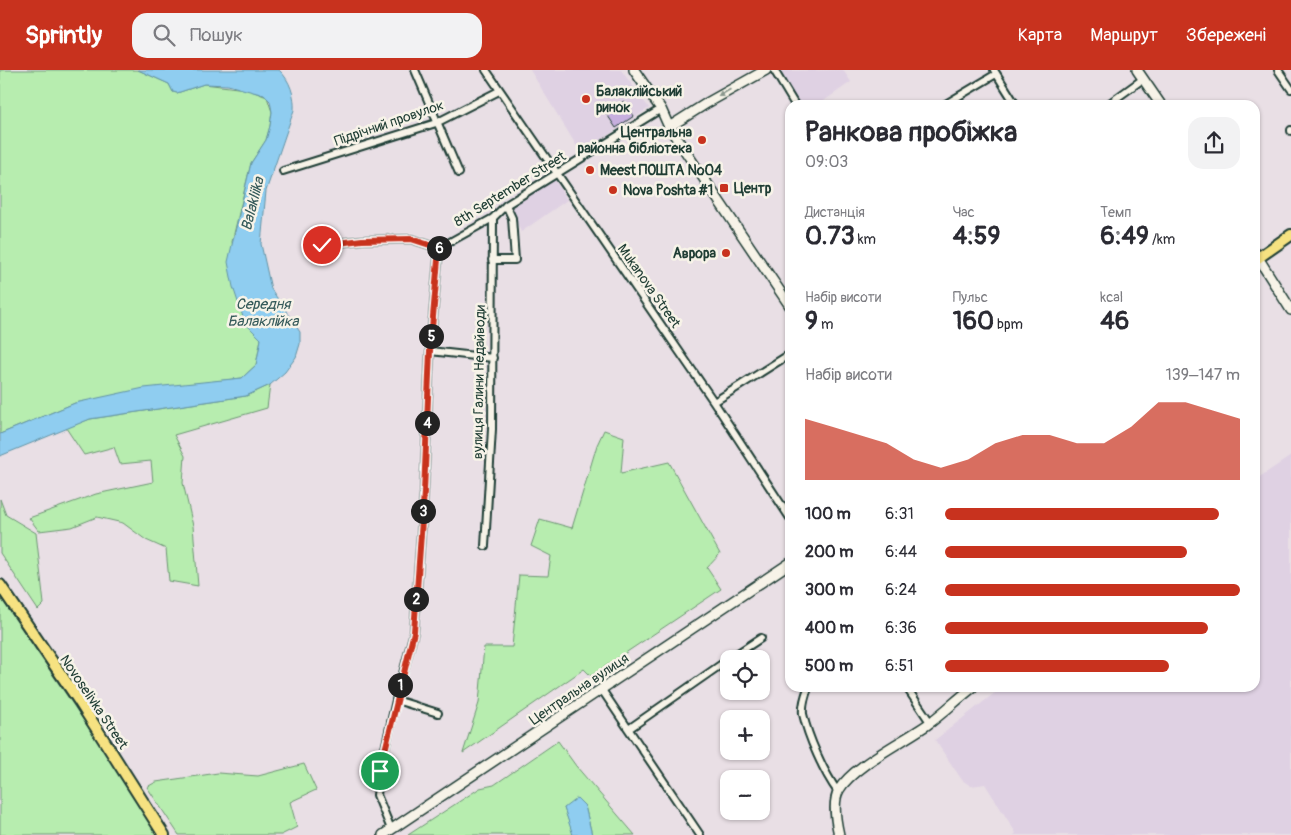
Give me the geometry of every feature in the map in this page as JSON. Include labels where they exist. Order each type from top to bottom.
[{"type":"main road","points":[[1260,254],[1291,235]]},
{"type":"main road","name":"Novoselivka Street","points":[[0,585],[79,701],[164,835]]},
{"type":"street","points":[[414,70],[459,172]]},
{"type":"street","name":"Mukanova Street","points":[[486,70],[714,402],[785,510]]},
{"type":"street","points":[[634,70],[661,110],[669,127],[785,299]]},
{"type":"street","points":[[669,127],[706,103],[766,70]]},
{"type":"street","points":[[774,70],[792,100]]},
{"type":"street","points":[[1137,70],[1158,100]]},
{"type":"street","points":[[1278,70],[1291,89]]},
{"type":"street","points":[[952,100],[995,72],[1013,100]]},
{"type":"street","points":[[1114,100],[1143,79]]},
{"type":"street","name":"Підрічний провулок","points":[[283,171],[436,122],[499,91]]},
{"type":"street","name":"8th September Street","points":[[439,248],[493,218],[506,205],[661,110]]},
{"type":"street","points":[[492,260],[515,260],[512,218],[506,205]]},
{"type":"street","name":"вулиця Галини Недайводи","points":[[485,546],[492,430],[493,218]]},
{"type":"street","points":[[314,255],[322,245],[362,240],[411,239],[439,248],[430,351],[424,492],[414,632],[396,700],[380,771],[377,795],[391,829]]},
{"type":"street","points":[[1260,263],[1291,310]]},
{"type":"street","points":[[430,351],[493,358]]},
{"type":"street","points":[[714,402],[785,357]]},
{"type":"street","name":"Центральна вулиця","points":[[382,835],[785,566]]},
{"type":"street","points":[[743,650],[761,638]]},
{"type":"street","points":[[630,728],[720,665]]},
{"type":"street","points":[[602,690],[630,728],[700,835]]},
{"type":"street","points":[[807,692],[803,714],[829,780],[838,792]]},
{"type":"street","points":[[910,692],[930,722]]},
{"type":"street","points":[[839,835],[835,808],[838,792],[843,784],[859,770],[930,722],[967,692]]},
{"type":"street","points":[[396,700],[438,713]]},
{"type":"shaded area","points":[[530,70],[621,70],[649,108],[581,153]]},
{"type":"shaded area","points":[[843,70],[851,82],[825,100],[796,100],[779,71]]},
{"type":"shaded area","points":[[554,179],[567,200],[521,232],[510,207]]},
{"type":"shaded area","points":[[1291,456],[1291,835],[1014,835],[1016,833],[985,784],[971,786],[962,780],[935,740],[996,692],[1260,692],[1260,477]]},
{"type":"green space","points":[[0,70],[138,70],[169,84],[173,92],[177,93],[204,84],[246,89],[267,97],[272,112],[270,126],[266,140],[251,163],[232,242],[256,332],[261,339],[256,365],[242,378],[183,385],[75,403],[0,434]]},
{"type":"green space","points":[[270,385],[267,408],[174,435],[185,456],[183,483],[193,526],[198,586],[169,581],[166,549],[146,540],[123,523],[97,517],[72,527],[39,531],[29,518],[96,494],[153,482],[151,461],[120,464],[114,447],[84,455],[66,428],[90,419],[246,396]]},
{"type":"green space","points":[[604,430],[624,437],[621,473],[669,462],[720,554],[707,568],[721,589],[591,676],[584,669],[463,753],[479,703],[484,647],[512,647],[519,575],[548,576],[551,556],[531,546],[540,519],[572,528],[597,445]]},
{"type":"green space","points":[[0,499],[6,515],[36,533],[44,604],[38,610],[0,553]]},
{"type":"green space","points":[[0,597],[154,824],[159,835],[0,835]]},
{"type":"green space","points":[[558,741],[576,766],[635,835],[592,835],[585,806],[564,808],[574,835],[408,835],[480,788],[494,785]]},
{"type":"green space","points":[[304,764],[316,790],[290,802],[297,827],[281,835],[179,835],[147,787],[156,782],[218,773],[258,776]]},
{"type":"water","name":"Середня Балаклійка","points":[[138,70],[279,70],[289,83],[294,99],[294,110],[266,191],[261,244],[271,289],[300,332],[300,344],[296,357],[285,372],[270,385],[246,396],[90,419],[0,456],[0,434],[75,403],[144,388],[242,378],[256,365],[261,339],[245,323],[233,287],[228,262],[251,163],[266,140],[270,126],[272,112],[270,101],[264,95],[228,85],[204,84],[177,93],[173,92],[169,84]]},
{"type":"water","points":[[577,798],[585,806],[592,835],[573,835],[564,808]]},
{"type":"building","points":[[624,101],[634,116],[616,128],[606,113]]},
{"type":"place","name":"Балаклійський ринок","points":[[586,99]]},
{"type":"place","name":"Центральна районна бібліотека","points":[[702,140]]},
{"type":"place","name":"Meest ПОШТА №04","points":[[590,170]]},
{"type":"place","name":"Центр","points":[[724,188]]},
{"type":"place","name":"Nova Poshta #1","points":[[613,190]]},
{"type":"place","name":"Аврора","points":[[726,253]]},
{"type":"route","points":[[322,245],[362,240],[411,239],[439,248],[430,351],[424,492],[414,632],[380,771]]},
{"type":"water label","name":"Balakliika","points":[[253,204]]}]
